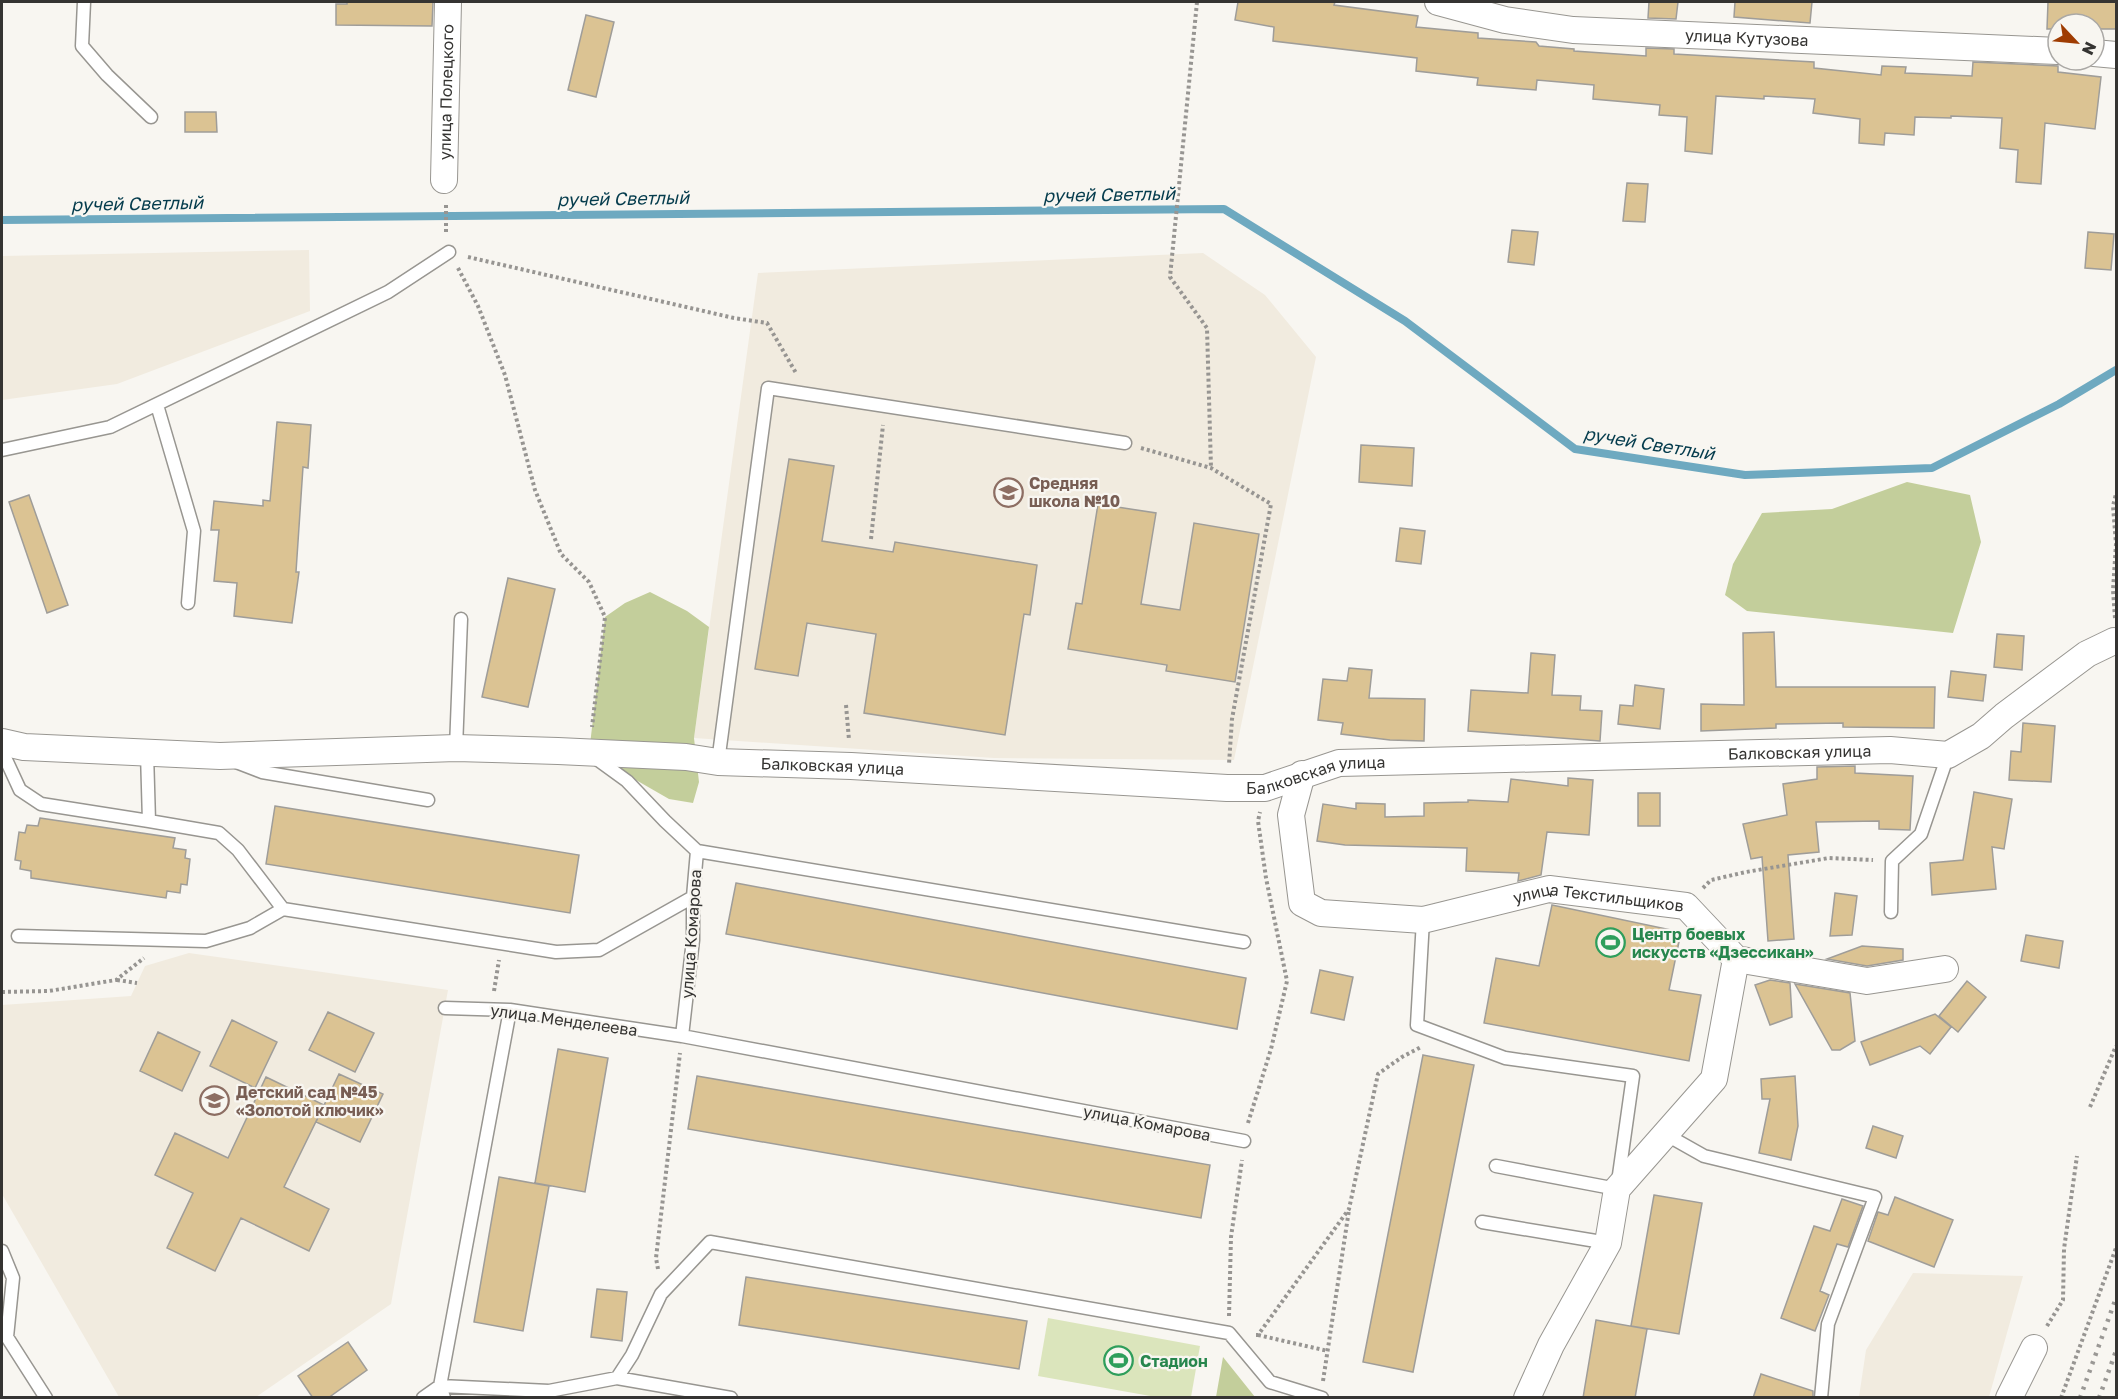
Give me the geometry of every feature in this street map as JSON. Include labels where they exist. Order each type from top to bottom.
[{"type":"street","name":"улица Полецкого","points":[[445,190],[448,2]]},
{"type":"street","name":"улица Кутузова","points":[[1438,2],[1505,20],[1574,30],[2046,50]]},
{"type":"street","points":[[1948,755],[1981,736],[2087,654],[2115,641]]},
{"type":"street","name":"Балковская улица","points":[[2,742],[24,747],[220,756],[456,748],[589,753],[1227,789],[1265,788],[1339,762],[1878,751],[1948,755]]},
{"type":"street","name":"улица Текстильщиков","points":[[1302,774],[1291,815],[1302,903],[1321,914],[1423,920],[1550,889],[1686,906],[1736,958]]},
{"type":"street","points":[[1527,1398],[1551,1345],[1608,1243],[1617,1189],[1714,1079],[1736,958],[1867,981],[1946,969]]},
{"type":"street","points":[[2009,1398],[2034,1348]]},
{"type":"lane","points":[[84,2],[82,46],[107,75],[151,117]]},
{"type":"lane","points":[[2,450],[110,427],[388,292],[448,246]]},
{"type":"lane","points":[[717,762],[768,388],[1125,443]]},
{"type":"lane","points":[[157,405],[194,531],[188,603]]},
{"type":"lane","points":[[456,748],[461,619]]},
{"type":"lane","points":[[2,751],[20,790],[41,804],[219,833],[238,850],[282,909]]},
{"type":"lane","points":[[147,753],[149,821]]},
{"type":"lane","points":[[589,753],[627,781],[697,851]]},
{"type":"lane","points":[[1891,912],[1892,861],[1921,834],[1948,755]]},
{"type":"lane","points":[[220,756],[262,772],[428,800]]},
{"type":"lane","name":"улица Комарова","points":[[1244,942],[697,851],[693,897],[693,940],[682,1036],[1244,1141]]},
{"type":"lane","points":[[18,936],[206,941],[250,928],[282,909],[556,952],[599,950],[693,897]]},
{"type":"lane","points":[[1423,920],[1417,1025],[1505,1058],[1633,1076],[1617,1189],[1496,1166]]},
{"type":"lane","name":"улица Менделеева","points":[[445,1008],[510,1010],[682,1036]]},
{"type":"lane","points":[[442,1392],[510,1010]]},
{"type":"lane","points":[[1665,1134],[1704,1156],[1875,1197],[1828,1324],[1821,1398]]},
{"type":"lane","points":[[1482,1222],[1608,1243]]},
{"type":"lane","points":[[617,1378],[632,1355],[661,1294],[710,1242],[1229,1333],[1270,1382],[1321,1397]]},
{"type":"lane","points":[[2,1251],[7,1281],[7,1337],[46,1398]]},
{"type":"lane","points":[[423,1398],[442,1392],[549,1391],[617,1378],[731,1398]]},
{"type":"path","points":[[1197,2],[1170,277],[1207,327],[1211,468]]},
{"type":"path","points":[[445,190],[448,246],[478,306],[505,375],[535,490],[561,554],[589,582],[605,617],[589,753]]},
{"type":"path","points":[[448,246],[734,318],[767,323],[807,394]]},
{"type":"path","points":[[871,539],[885,406]]},
{"type":"path","points":[[1125,443],[1211,468],[1271,504],[1232,719],[1227,789]]},
{"type":"path","points":[[2115,641],[2113,591],[2116,544],[2113,506],[2116,494]]},
{"type":"path","points":[[846,705],[851,766]]},
{"type":"path","points":[[1258,821],[1266,878],[1287,981]]},
{"type":"path","points":[[1686,906],[1711,880],[1746,872],[1830,858],[1892,861]]},
{"type":"path","points":[[116,980],[166,941]]},
{"type":"path","points":[[494,993],[499,959]]},
{"type":"path","points":[[2,992],[49,991],[116,980],[137,983]]},
{"type":"path","points":[[1321,1397],[1349,1209],[1378,1074],[1402,1057],[1444,1035]]},
{"type":"path","points":[[656,1258],[682,1036]]},
{"type":"path","points":[[2090,1107],[2116,1046]]},
{"type":"path","points":[[2034,1348],[2063,1300],[2064,1249],[2077,1156]]},
{"type":"path","points":[[1258,1335],[1349,1209]]},
{"type":"path","points":[[2061,1398],[2116,1248]]},
{"type":"path","points":[[1229,1333],[1258,1335],[1328,1351]]},
{"type":"shaded area","points":[[309,250],[310,311],[117,384],[2,400],[2,256]]},
{"type":"shaded area","name":"Средняя школа №10","points":[[1203,253],[1265,295],[1316,357],[1234,760],[994,758],[694,738],[758,273]]},
{"type":"shaded area","name":"Детский сад №45 «Золотой ключик»","points":[[189,953],[448,990],[391,1304],[256,1397],[119,1397],[2,1194],[2,1005],[131,996],[145,966]]},
{"type":"shaded area","points":[[1913,1273],[2023,1276],[1989,1397],[1859,1397],[1866,1350]]},
{"type":"green space","points":[[1907,482],[1970,495],[1981,542],[1953,633],[1747,611],[1725,595],[1733,564],[1762,513],[1832,509]]},
{"type":"green space","points":[[650,592],[687,611],[709,627],[694,738],[699,782],[693,803],[669,799],[589,753],[605,617],[625,603]]},
{"type":"green space","name":"Стадион","points":[[1048,1318],[1200,1346],[1191,1397],[1156,1397],[1038,1376]]},
{"type":"green space","points":[[1223,1357],[1255,1397],[1216,1397]]},
{"type":"building","points":[[347,2],[433,2],[432,26],[336,25],[336,4],[347,4]]},
{"type":"building","points":[[1238,2],[1335,2],[1334,5],[1418,16],[1416,27],[1478,33],[1478,38],[1536,42],[1539,46],[1574,49],[1574,51],[1646,56],[1646,48],[1674,49],[1674,54],[1814,62],[1814,68],[1881,75],[1882,66],[1906,67],[1905,73],[1972,76],[1973,62],[2046,65],[2046,72],[2101,77],[2095,129],[2045,123],[2041,184],[2016,182],[2018,150],[2000,148],[2002,118],[1915,117],[1914,135],[1885,133],[1884,145],[1859,143],[1860,119],[1813,113],[1815,99],[1716,96],[1712,154],[1685,151],[1687,117],[1659,115],[1660,105],[1593,99],[1594,85],[1537,80],[1536,90],[1477,85],[1478,78],[1416,71],[1417,58],[1273,41],[1274,27],[1235,20]]},
{"type":"building","points":[[1649,2],[1678,2],[1676,19],[1648,18]]},
{"type":"building","points":[[1735,2],[1812,2],[1810,23],[1734,17]]},
{"type":"building","points":[[2048,2],[2116,2],[2116,29],[2106,29],[2106,12],[2048,12]]},
{"type":"building","points":[[586,15],[614,22],[596,97],[568,90]]},
{"type":"building","points":[[185,112],[216,112],[217,132],[185,132]]},
{"type":"building","points":[[1627,183],[1648,184],[1645,222],[1623,221]]},
{"type":"building","points":[[1512,230],[1538,232],[1534,265],[1508,262]]},
{"type":"building","points":[[2088,232],[2114,234],[2111,270],[2085,268]]},
{"type":"building","points":[[277,422],[311,425],[308,468],[303,467],[296,572],[299,572],[292,623],[234,616],[237,583],[214,581],[219,530],[211,530],[214,501],[263,506],[263,500],[270,501]]},
{"type":"building","points":[[1361,445],[1414,448],[1412,486],[1359,482]]},
{"type":"building","points":[[789,459],[834,466],[822,541],[893,552],[895,542],[1037,565],[1030,615],[1024,614],[1005,735],[864,713],[876,634],[807,623],[798,676],[755,669]]},
{"type":"building","points":[[29,495],[68,605],[47,613],[9,502]]},
{"type":"building","points":[[1098,504],[1156,513],[1141,604],[1180,610],[1194,523],[1259,534],[1235,682],[1166,671],[1167,665],[1068,649],[1076,603],[1082,604]]},
{"type":"building","points":[[1400,528],[1425,531],[1421,564],[1396,561]]},
{"type":"building","points":[[508,578],[555,589],[528,707],[482,697]]},
{"type":"building","points":[[1774,632],[1776,687],[1935,687],[1934,728],[1843,727],[1843,723],[1776,724],[1776,728],[1701,731],[1701,704],[1744,705],[1743,633]]},
{"type":"building","points":[[1997,634],[2024,636],[2022,670],[1994,667]]},
{"type":"building","points":[[1531,653],[1555,655],[1552,695],[1581,696],[1580,710],[1602,711],[1600,741],[1468,731],[1471,690],[1528,693]]},
{"type":"building","points":[[1349,668],[1372,670],[1369,698],[1425,699],[1424,741],[1390,740],[1341,734],[1343,723],[1318,720],[1323,679],[1347,681]]},
{"type":"building","points":[[1951,671],[1986,675],[1983,701],[1948,697]]},
{"type":"building","points":[[1635,685],[1664,689],[1660,729],[1618,724],[1620,705],[1633,706]]},
{"type":"building","points":[[2023,723],[2055,726],[2051,782],[2009,780],[2011,751],[2021,752]]},
{"type":"building","points":[[1855,766],[1855,773],[1913,776],[1910,830],[1879,829],[1879,821],[1816,822],[1819,852],[1788,855],[1794,939],[1768,941],[1762,857],[1751,859],[1743,824],[1787,815],[1783,784],[1817,779],[1817,767]]},
{"type":"building","points":[[1568,778],[1593,780],[1589,835],[1547,832],[1541,875],[1518,881],[1519,873],[1466,871],[1467,848],[1345,845],[1317,841],[1323,804],[1356,809],[1356,803],[1385,804],[1385,817],[1424,816],[1424,803],[1468,802],[1468,800],[1508,802],[1511,779],[1568,786]]},
{"type":"building","points":[[1974,792],[2012,799],[2004,849],[1992,847],[1996,889],[1932,895],[1930,863],[1963,860]]},
{"type":"building","points":[[1638,793],[1660,793],[1660,826],[1638,826]]},
{"type":"building","points":[[275,806],[579,855],[570,913],[266,864]]},
{"type":"building","points":[[40,818],[175,838],[173,848],[186,850],[185,858],[190,859],[187,885],[181,884],[180,893],[167,891],[166,898],[31,878],[31,871],[20,869],[21,861],[15,860],[19,832],[25,833],[27,825],[38,826]]},
{"type":"building","points":[[736,883],[1246,978],[1237,1029],[726,934]]},
{"type":"building","points":[[1835,893],[1857,896],[1852,935],[1830,936]]},
{"type":"building","points":[[1552,905],[1681,932],[1669,990],[1701,995],[1689,1061],[1484,1023],[1496,958],[1539,966]]},
{"type":"building","points":[[2026,935],[2063,941],[2059,968],[2021,961]]},
{"type":"building","points":[[1862,946],[1903,949],[1903,960],[1867,966],[1827,959]]},
{"type":"building","points":[[1320,970],[1353,977],[1344,1020],[1311,1013]]},
{"type":"building","points":[[1770,980],[1790,983],[1792,1017],[1770,1025],[1755,985]]},
{"type":"building","points":[[1967,981],[1986,997],[1958,1032],[1939,1016]]},
{"type":"building","points":[[1795,984],[1850,993],[1855,1041],[1840,1050],[1832,1050]]},
{"type":"building","points":[[328,1012],[374,1033],[355,1072],[309,1050]]},
{"type":"building","points":[[1935,1014],[1951,1027],[1930,1054],[1920,1046],[1870,1065],[1861,1042]]},
{"type":"building","points":[[232,1020],[277,1042],[255,1088],[210,1066]]},
{"type":"building","points":[[158,1032],[200,1052],[182,1091],[140,1071]]},
{"type":"building","points":[[558,1049],[608,1058],[585,1192],[535,1183]]},
{"type":"building","points":[[1423,1055],[1474,1065],[1413,1372],[1363,1362]]},
{"type":"building","points":[[339,1074],[383,1094],[360,1142],[316,1122]]},
{"type":"building","points":[[697,1076],[1210,1165],[1201,1218],[688,1129]]},
{"type":"building","points":[[1795,1076],[1798,1126],[1791,1160],[1759,1153],[1770,1099],[1762,1099],[1761,1079]]},
{"type":"building","points":[[266,1077],[324,1105],[284,1187],[329,1209],[309,1251],[241,1218],[215,1271],[167,1248],[193,1193],[155,1175],[175,1133],[228,1158]]},
{"type":"building","points":[[1873,1126],[1903,1136],[1896,1158],[1866,1148]]},
{"type":"building","points":[[499,1177],[549,1186],[523,1331],[474,1322]]},
{"type":"building","points":[[1654,1195],[1702,1203],[1679,1334],[1631,1326]]},
{"type":"building","points":[[1895,1197],[1953,1220],[1934,1267],[1868,1241],[1878,1212],[1888,1215]]},
{"type":"building","points":[[1842,1199],[1863,1206],[1848,1247],[1837,1244],[1820,1291],[1829,1295],[1815,1331],[1781,1318],[1814,1226],[1830,1231]]},
{"type":"building","points":[[746,1277],[1027,1321],[1019,1369],[739,1325]]},
{"type":"building","points":[[597,1289],[627,1292],[622,1341],[591,1337]]},
{"type":"building","points":[[1596,1320],[1647,1329],[1635,1398],[1583,1398]]},
{"type":"building","points":[[348,1342],[367,1370],[328,1398],[313,1398],[298,1376]]},
{"type":"building","points":[[1761,1374],[1813,1391],[1813,1398],[1753,1398]]},
{"type":"waterway","name":"ручей Светлый","points":[[2,220],[1224,209],[1405,321],[1575,449],[1745,475],[1932,468],[2059,404],[2116,370]]},
{"type":"railway","points":[[2080,1398],[2116,1298]]},
{"type":"railway","points":[[2099,1398],[2116,1351]]},
{"type":"place","name":"Средняя школа №10","points":[[1008,492]]},
{"type":"place","name":"Центр боевых искусств «Дзессикан»","points":[[1611,943]]},
{"type":"place","name":"Детский сад №45 «Золотой ключик»","points":[[215,1101]]},
{"type":"place","name":"Стадион","points":[[1119,1361]]}]
